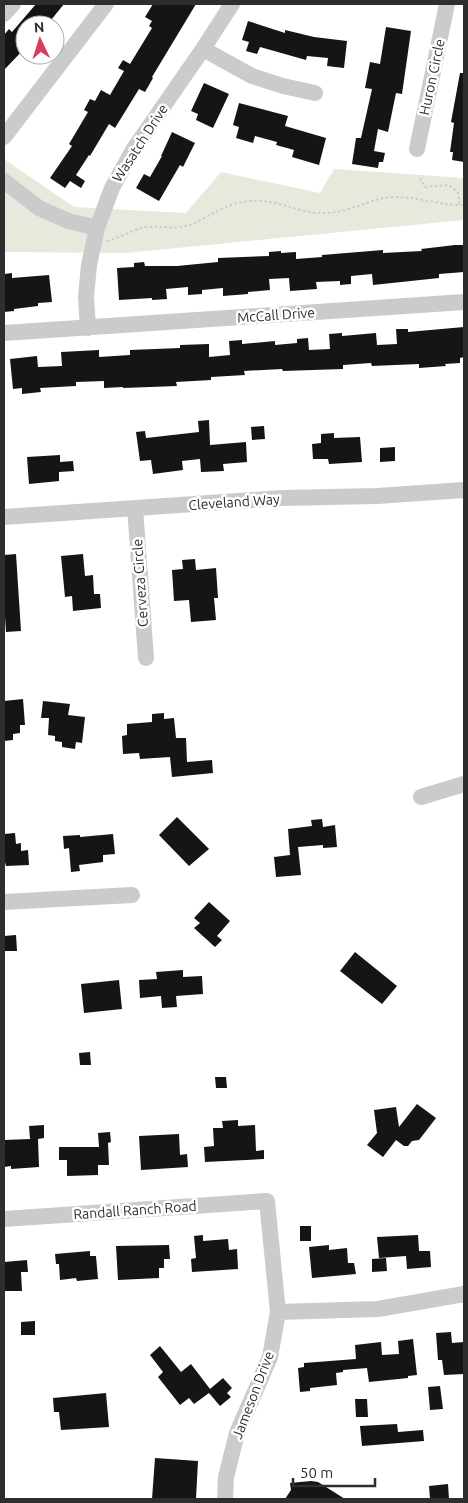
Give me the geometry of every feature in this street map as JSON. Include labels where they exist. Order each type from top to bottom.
[{"type":"street","points":[[4,14],[13,4]]},
{"type":"street","points":[[4,137],[106,4]]},
{"type":"street","name":"Wasatch Drive","points":[[88,328],[86,297],[89,266],[100,234],[112,188],[133,150],[232,4]]},
{"type":"street","name":"Huron Circle","points":[[417,149],[447,4]]},
{"type":"street","points":[[203,49],[252,76],[314,93]]},
{"type":"street","points":[[4,181],[39,208],[100,234]]},
{"type":"street","name":"McCall Drive","points":[[4,333],[464,302]]},
{"type":"street","name":"Cleveland Way","points":[[4,517],[282,498],[377,496],[464,490]]},
{"type":"street","name":"Cerveza Circle","points":[[135,508],[146,658]]},
{"type":"street","points":[[421,797],[464,784]]},
{"type":"street","points":[[4,902],[132,895]]},
{"type":"street","name":"Randall Ranch Road","points":[[4,1219],[267,1201]]},
{"type":"street","name":"Jameson Drive","points":[[225,1499],[226,1477],[237,1433],[270,1357],[278,1312],[267,1201]]},
{"type":"street","points":[[278,1312],[378,1309],[464,1294]]},
{"type":"path","points":[[420,178],[425,187],[448,185],[457,191],[459,196],[458,205]]},
{"type":"path","points":[[100,234],[106,242],[137,229],[148,227],[178,228],[216,210],[233,204],[251,201],[282,204],[309,212],[324,214],[338,213],[374,200],[390,197],[404,197],[464,205]]},
{"type":"shaded area","points":[[4,159],[74,207],[186,213],[221,172],[320,193],[334,169],[464,178],[464,220],[126,253],[4,252]]},
{"type":"building","points":[[36,4],[64,4],[55,15],[27,15]]},
{"type":"building","points":[[153,4],[196,4],[145,92],[139,89],[115,128],[109,124],[76,175],[85,181],[81,188],[70,181],[65,188],[50,178],[72,146],[69,144],[88,112],[84,110],[90,99],[95,101],[101,90],[110,95],[124,71],[118,68],[123,60],[130,64],[152,28],[149,26],[152,21],[145,17]]},
{"type":"building","points":[[248,21],[285,33],[285,30],[314,37],[347,41],[344,68],[327,66],[328,58],[307,56],[306,60],[260,47],[257,54],[246,51],[249,42],[242,40]]},
{"type":"building","points":[[386,27],[411,31],[402,94],[396,93],[388,132],[378,129],[374,151],[385,153],[383,162],[379,162],[378,168],[352,164],[356,138],[361,138],[372,89],[365,88],[370,62],[380,64]]},
{"type":"building","points":[[15,28],[15,58],[4,70],[4,35],[9,29],[12,32]]},
{"type":"building","points":[[460,73],[464,73],[464,162],[452,160],[453,152],[450,152],[454,123],[451,122]]},
{"type":"building","points":[[204,83],[229,94],[213,128],[196,120],[198,114],[191,111]]},
{"type":"building","points":[[239,103],[288,116],[285,126],[326,138],[319,165],[292,157],[294,150],[276,145],[277,142],[255,136],[253,143],[236,138],[239,127],[233,125]]},
{"type":"building","points":[[172,132],[195,143],[183,167],[180,165],[159,201],[136,188],[144,174],[150,177],[162,156]]},
{"type":"building","points":[[464,245],[464,272],[439,274],[439,278],[373,285],[372,274],[351,276],[351,284],[340,285],[340,281],[316,282],[317,289],[290,291],[289,278],[269,279],[270,290],[248,292],[248,294],[223,296],[223,288],[202,290],[202,294],[188,295],[188,287],[166,289],[167,299],[119,300],[117,268],[134,267],[134,263],[144,262],[145,266],[177,266],[218,262],[218,258],[269,256],[269,252],[281,251],[281,253],[296,252],[296,259],[383,250],[383,253],[422,251],[421,249]]},
{"type":"building","points":[[12,273],[12,278],[49,275],[52,302],[38,303],[38,306],[4,312],[4,274]]},
{"type":"building","points":[[464,327],[464,357],[460,358],[460,363],[445,364],[446,366],[419,368],[419,364],[372,366],[371,363],[343,365],[343,369],[244,371],[245,375],[211,377],[211,380],[176,382],[177,386],[104,388],[104,381],[76,382],[76,386],[40,388],[41,392],[22,394],[22,388],[13,389],[10,359],[37,356],[38,367],[62,366],[61,352],[99,350],[99,357],[130,355],[130,350],[180,348],[180,345],[209,344],[209,357],[230,355],[229,341],[242,340],[242,344],[275,341],[275,345],[297,343],[297,339],[308,338],[309,350],[330,349],[329,334],[342,333],[342,336],[376,333],[377,345],[397,344],[396,329],[408,329],[408,332]]},
{"type":"building","points":[[209,420],[210,445],[246,442],[247,462],[223,464],[224,471],[201,472],[200,459],[182,461],[183,470],[153,474],[151,460],[140,461],[136,432],[145,431],[146,438],[199,432],[198,421]]},
{"type":"building","points":[[264,426],[265,439],[252,440],[251,427]]},
{"type":"building","points":[[334,433],[334,438],[360,437],[362,462],[329,464],[328,459],[313,459],[312,444],[321,443],[321,434]]},
{"type":"building","points":[[395,447],[395,461],[380,462],[380,448]]},
{"type":"building","points":[[60,455],[60,462],[73,461],[74,471],[59,472],[59,481],[29,484],[27,457]]},
{"type":"building","points":[[16,554],[21,631],[6,632],[4,555]]},
{"type":"building","points":[[83,554],[85,576],[93,575],[94,594],[100,594],[101,608],[73,611],[72,596],[65,597],[61,556]]},
{"type":"building","points":[[195,559],[196,570],[216,568],[218,598],[214,598],[216,620],[191,622],[189,600],[174,601],[172,570],[183,569],[182,560]]},
{"type":"building","points":[[23,699],[25,725],[20,725],[20,733],[13,734],[13,740],[4,741],[4,701]]},
{"type":"building","points":[[43,701],[70,704],[68,715],[85,717],[82,743],[76,742],[75,749],[62,747],[62,742],[55,741],[55,736],[48,735],[49,718],[41,718]]},
{"type":"building","points":[[164,713],[164,719],[174,718],[176,738],[186,738],[187,762],[212,760],[213,773],[172,777],[170,757],[140,759],[139,753],[123,754],[122,736],[127,735],[127,724],[152,722],[152,714]]},
{"type":"building","points":[[177,817],[209,849],[189,866],[159,835]]},
{"type":"building","points":[[322,819],[323,827],[335,825],[337,847],[323,848],[323,845],[298,847],[301,875],[276,877],[274,857],[290,855],[288,829],[312,826],[311,820]]},
{"type":"building","points":[[15,833],[16,844],[21,843],[21,851],[28,850],[29,865],[6,866],[4,834]]},
{"type":"building","points":[[113,834],[115,854],[103,855],[103,862],[79,865],[80,871],[71,872],[69,848],[64,849],[63,836],[80,835],[80,837]]},
{"type":"building","points":[[209,902],[230,921],[217,936],[222,940],[215,947],[194,928],[200,923],[194,918]]},
{"type":"building","points":[[16,935],[17,951],[4,951],[4,936]]},
{"type":"building","points":[[355,952],[397,986],[382,1004],[340,971]]},
{"type":"building","points":[[183,970],[183,977],[202,976],[203,994],[176,996],[177,1007],[162,1008],[161,996],[140,998],[139,980],[157,979],[156,972]]},
{"type":"building","points":[[119,980],[122,1009],[84,1013],[81,984]]},
{"type":"building","points":[[90,1052],[91,1065],[80,1065],[79,1053]]},
{"type":"building","points":[[215,1077],[226,1077],[227,1088],[216,1088]]},
{"type":"building","points":[[417,1104],[436,1118],[419,1140],[412,1141],[408,1146],[404,1146],[396,1140],[383,1157],[367,1145],[377,1133],[374,1110],[396,1107],[399,1127]]},
{"type":"building","points":[[238,1120],[238,1126],[255,1125],[256,1151],[264,1150],[264,1159],[205,1162],[204,1147],[214,1146],[213,1128],[223,1128],[222,1121]]},
{"type":"building","points":[[44,1125],[44,1138],[38,1139],[39,1167],[11,1169],[11,1166],[4,1167],[4,1140],[30,1139],[29,1126]]},
{"type":"building","points":[[110,1132],[111,1142],[108,1143],[109,1165],[98,1165],[98,1175],[67,1176],[67,1160],[59,1160],[59,1147],[99,1147],[98,1133]]},
{"type":"building","points":[[179,1134],[180,1155],[187,1154],[188,1167],[141,1170],[139,1136]]},
{"type":"building","points":[[300,1226],[311,1226],[311,1241],[300,1241]]},
{"type":"building","points":[[203,1235],[203,1241],[228,1239],[229,1250],[237,1249],[238,1269],[192,1272],[191,1259],[196,1258],[194,1236]]},
{"type":"building","points":[[418,1235],[419,1251],[430,1251],[431,1267],[407,1269],[406,1256],[379,1258],[377,1237]]},
{"type":"building","points":[[169,1245],[170,1259],[164,1259],[164,1268],[159,1268],[159,1278],[118,1280],[116,1246]]},
{"type":"building","points":[[329,1245],[329,1250],[347,1248],[348,1263],[354,1263],[356,1274],[312,1278],[309,1247]]},
{"type":"building","points":[[90,1251],[90,1256],[96,1256],[98,1279],[77,1281],[76,1278],[60,1280],[59,1264],[56,1264],[55,1254]]},
{"type":"building","points":[[386,1258],[387,1271],[372,1272],[372,1259]]},
{"type":"building","points":[[27,1260],[28,1272],[21,1272],[22,1291],[4,1291],[4,1262]]},
{"type":"building","points":[[35,1321],[35,1335],[21,1335],[21,1322]]},
{"type":"building","points":[[451,1332],[452,1343],[464,1342],[464,1374],[444,1375],[442,1360],[438,1360],[436,1333]]},
{"type":"building","points":[[413,1339],[417,1375],[408,1376],[408,1378],[369,1382],[367,1368],[343,1370],[343,1372],[336,1373],[337,1385],[310,1388],[310,1391],[300,1392],[298,1368],[304,1367],[304,1363],[356,1359],[355,1345],[381,1342],[382,1355],[399,1354],[398,1341]]},
{"type":"building","points":[[160,1346],[181,1372],[191,1364],[210,1389],[223,1378],[232,1388],[227,1393],[231,1397],[220,1406],[209,1393],[194,1404],[189,1398],[180,1405],[158,1377],[163,1372],[150,1355]]},
{"type":"building","points":[[440,1386],[443,1409],[430,1410],[428,1387]]},
{"type":"building","points":[[106,1393],[109,1427],[61,1430],[59,1412],[54,1412],[53,1398]]},
{"type":"building","points":[[355,1399],[367,1399],[368,1417],[356,1417]]},
{"type":"building","points":[[397,1424],[398,1432],[423,1430],[424,1441],[362,1446],[360,1426]]},
{"type":"building","points":[[155,1458],[198,1461],[196,1499],[152,1499]]},
{"type":"building","points":[[318,1482],[345,1499],[285,1499],[291,1490],[290,1483]]},
{"type":"building","points":[[448,1484],[449,1499],[430,1499],[429,1486]]}]
